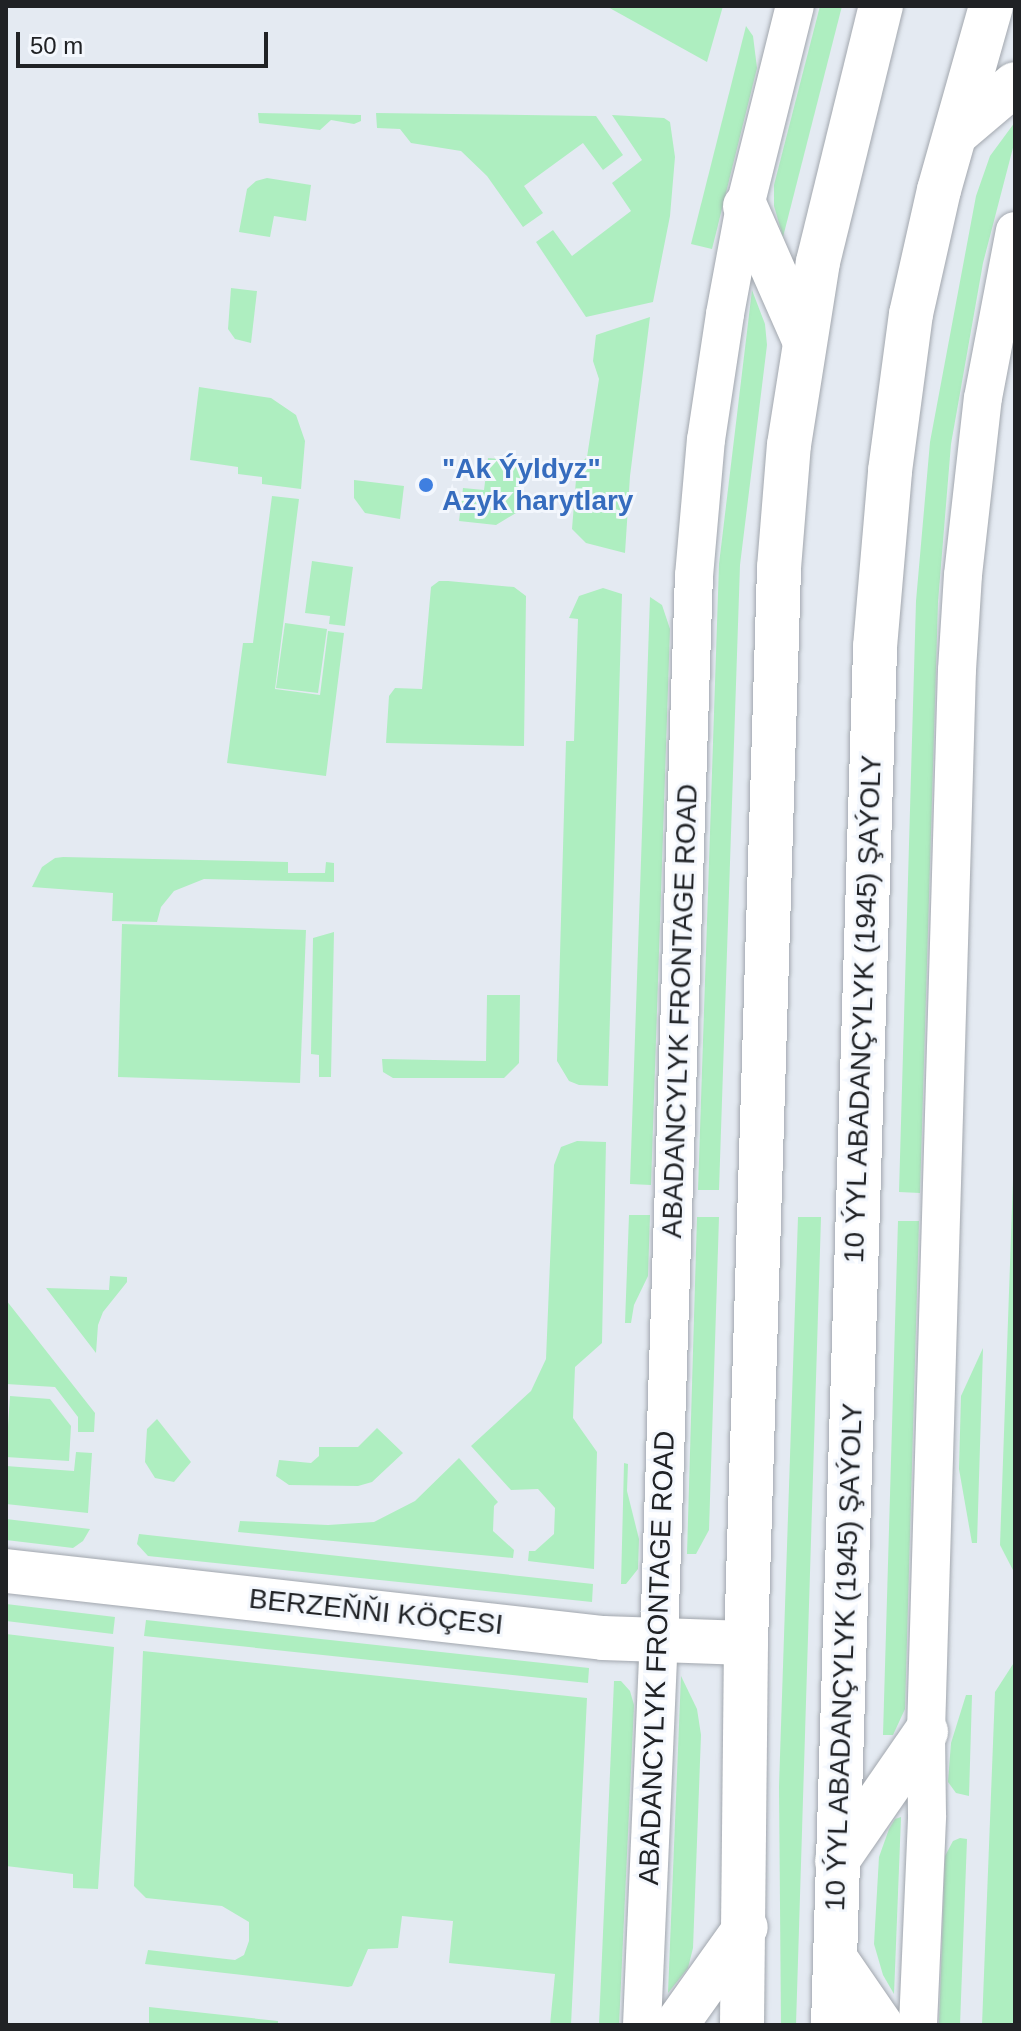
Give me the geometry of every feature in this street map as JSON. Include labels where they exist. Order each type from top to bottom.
[{"type":"main road","points":[[742,2025],[746,1927],[746,1643],[779,568],[789,445],[804,340],[840,167],[881,6]]},
{"type":"main road","name":"10 ÝYL ABADANÇYLYK (1945) ŞAÝOLY","points":[[833,2025],[875,647],[890,471],[911,314],[991,6]]},
{"type":"main road","points":[[956,134],[1015,84]]},
{"type":"main road","points":[[745,206],[804,340]]},
{"type":"main road","name":"BERZEŇŇI KÖÇESI","points":[[6,1571],[588,1636],[746,1643]]},
{"type":"main road","points":[[837,1861],[926,1732]]},
{"type":"main road","points":[[676,2025],[746,1927]]},
{"type":"main road","points":[[835,1958],[881,2025]]},
{"type":"street","name":"ABADANCYLYK FRONTAGE ROAD","points":[[642,2025],[659,1640],[694,576],[706,440],[745,206],[795,6]]},
{"type":"street","points":[[918,2025],[927,1815],[926,1732],[963,575],[983,398],[1015,231]]},
{"type":"green space","points":[[606,6],[723,6],[707,62]]},
{"type":"green space","points":[[820,6],[842,6],[783,237],[774,206],[774,185]]},
{"type":"green space","points":[[746,26],[753,36],[757,68],[712,249],[691,244]]},
{"type":"green space","points":[[258,113],[361,115],[361,121],[354,124],[331,120],[320,130],[259,123]]},
{"type":"green space","points":[[376,113],[596,116],[623,155],[603,170],[583,143],[524,186],[543,213],[523,227],[487,176],[461,151],[411,143],[400,129],[377,128]]},
{"type":"green space","points":[[612,115],[664,118],[670,122],[675,157],[670,216],[653,302],[586,317],[536,242],[553,230],[572,256],[631,211],[612,183],[642,160]]},
{"type":"green space","points":[[1015,122],[1015,140],[983,263],[951,444],[938,602],[920,1193],[899,1192],[916,601],[930,442],[976,196],[990,156]]},
{"type":"green space","points":[[267,178],[311,185],[306,221],[274,216],[270,237],[239,232],[247,189],[256,181]]},
{"type":"green space","points":[[231,288],[257,291],[251,343],[235,339],[228,329]]},
{"type":"green space","points":[[752,290],[765,324],[767,345],[740,565],[719,1190],[698,1190],[719,564]]},
{"type":"green space","points":[[650,317],[630,476],[625,553],[586,543],[572,529],[577,467],[587,457],[599,379],[593,361],[596,335]]},
{"type":"green space","points":[[199,387],[271,398],[296,415],[305,441],[301,489],[262,484],[262,477],[238,474],[238,467],[190,460]]},
{"type":"green space","points":[[488,458],[524,461],[516,513],[496,525],[459,521],[463,488],[484,490]]},
{"type":"green space","points":[[354,480],[404,486],[400,519],[365,513],[354,498]]},
{"type":"green space","points":[[272,496],[299,499],[275,689],[320,695],[328,631],[344,633],[326,776],[227,763],[243,643],[253,643]]},
{"type":"green space","points":[[312,561],[353,567],[345,626],[329,624],[330,616],[305,613]]},
{"type":"green space","points":[[439,581],[514,587],[526,596],[524,746],[386,743],[389,696],[395,688],[422,689],[431,587]]},
{"type":"green space","points":[[603,588],[622,594],[608,1086],[579,1085],[569,1081],[557,1061],[566,741],[574,741],[578,619],[569,618],[579,596]]},
{"type":"green space","points":[[650,597],[662,605],[670,629],[651,1185],[630,1184]]},
{"type":"green space","points":[[285,623],[327,629],[318,693],[276,688]]},
{"type":"green space","points":[[55,858],[288,862],[288,873],[325,873],[326,862],[334,863],[334,882],[204,879],[174,891],[161,907],[157,922],[112,921],[113,893],[32,887],[42,867]]},
{"type":"green space","points":[[122,924],[306,930],[300,1083],[118,1077]]},
{"type":"green space","points":[[334,932],[331,1077],[319,1077],[319,1055],[311,1054],[313,938]]},
{"type":"green space","points":[[487,995],[520,995],[519,1063],[504,1078],[393,1078],[383,1072],[382,1059],[486,1061]]},
{"type":"green space","points":[[1015,1124],[1015,1574],[1000,1545]]},
{"type":"green space","points":[[577,1141],[606,1142],[602,1343],[575,1367],[573,1418],[597,1452],[594,1569],[528,1561],[529,1551],[535,1551],[554,1534],[555,1508],[538,1489],[511,1490],[471,1446],[531,1391],[546,1359],[554,1165],[561,1147]]},
{"type":"green space","points":[[629,1215],[650,1215],[648,1276],[634,1305],[631,1323],[625,1323]]},
{"type":"green space","points":[[697,1217],[719,1217],[709,1530],[696,1554],[687,1554]]},
{"type":"green space","points":[[798,1217],[821,1217],[796,2025],[781,2025],[779,1786]]},
{"type":"green space","points":[[898,1221],[919,1221],[905,1709],[893,1735],[883,1735]]},
{"type":"green space","points":[[110,1276],[127,1277],[127,1282],[103,1312],[98,1325],[96,1353],[46,1288],[109,1290]]},
{"type":"green space","points":[[6,1300],[95,1413],[94,1432],[78,1432],[78,1417],[55,1387],[6,1384]]},
{"type":"green space","points":[[983,1348],[977,1543],[972,1543],[959,1469],[961,1396]]},
{"type":"green space","points":[[10,1396],[50,1399],[71,1426],[69,1461],[6,1457]]},
{"type":"green space","points":[[157,1419],[191,1462],[174,1482],[155,1478],[145,1462],[147,1429]]},
{"type":"green space","points":[[377,1428],[403,1453],[372,1482],[358,1486],[289,1485],[276,1476],[279,1460],[311,1463],[319,1456],[319,1447],[358,1447]]},
{"type":"green space","points":[[76,1452],[92,1453],[88,1513],[6,1504],[6,1466],[74,1471]]},
{"type":"green space","points":[[459,1458],[498,1502],[494,1506],[493,1531],[514,1550],[513,1558],[238,1532],[240,1521],[328,1525],[374,1522],[415,1501]]},
{"type":"green space","points":[[624,1463],[628,1464],[627,1491],[639,1539],[638,1569],[626,1584],[621,1584]]},
{"type":"green space","points":[[6,1519],[90,1529],[83,1541],[73,1548],[6,1540]]},
{"type":"green space","points":[[139,1534],[593,1584],[592,1602],[148,1556],[137,1544]]},
{"type":"green space","points":[[6,1604],[115,1617],[113,1634],[6,1621]]},
{"type":"green space","points":[[146,1620],[589,1668],[588,1683],[144,1636]]},
{"type":"green space","points":[[6,1634],[114,1647],[98,1889],[73,1888],[73,1874],[6,1866]]},
{"type":"green space","points":[[143,1651],[587,1698],[571,2025],[550,2025],[555,1974],[449,1963],[453,1921],[402,1916],[398,1948],[368,1949],[352,1986],[348,1987],[145,1964],[148,1950],[235,1960],[244,1955],[249,1941],[249,1922],[222,1906],[146,1898],[134,1886]]},
{"type":"green space","points":[[1015,1661],[1015,2025],[982,2025],[995,1692]]},
{"type":"green space","points":[[681,1676],[697,1709],[701,1735],[693,1948],[688,1968],[668,1993]]},
{"type":"green space","points":[[614,1681],[621,1681],[630,1691],[634,1705],[619,2025],[599,2025]]},
{"type":"green space","points":[[966,1695],[972,1695],[969,1796],[956,1793],[948,1782],[951,1743]]},
{"type":"green space","points":[[901,1817],[894,1994],[883,1975],[874,1944],[879,1857],[889,1829],[895,1819]]},
{"type":"green space","points":[[967,1839],[960,2025],[939,2025],[945,1856],[953,1841]]},
{"type":"green space","points":[[149,2007],[278,2021],[278,2025],[149,2025]]},
{"type":"place","name":"\"Ak Ýyldyz\" Azyk harytlary","points":[[426,485]]}]
